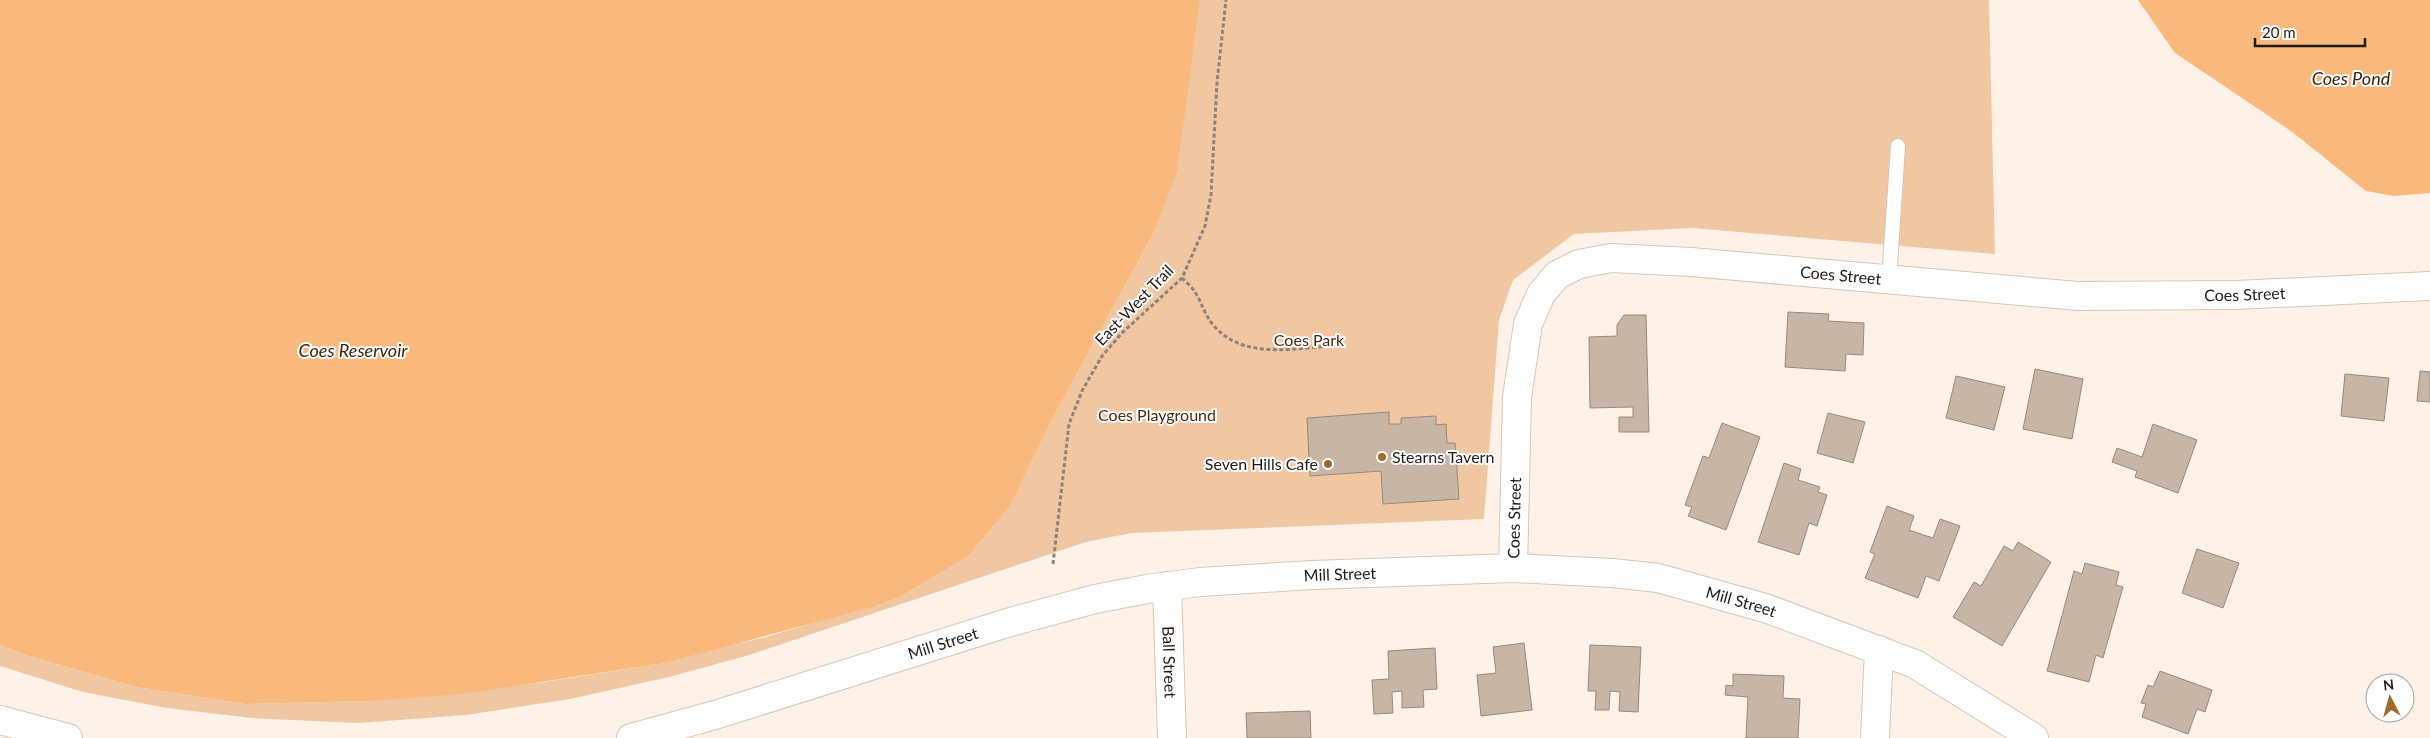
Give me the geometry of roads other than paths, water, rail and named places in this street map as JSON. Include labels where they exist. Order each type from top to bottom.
[{"type":"main road","name":"Coes Street","points":[[1513,568],[1517,397],[1521,356],[1528,324],[1541,294],[1557,275],[1579,264],[1611,258],[1691,262],[2087,296],[2236,295],[2430,286]]},
{"type":"main road","name":"Mill Street","points":[[632,738],[715,715],[1016,621],[1095,599],[1167,586],[1312,574],[1513,568],[1612,572],[1658,578],[1765,608],[1915,664],[2034,738]]},
{"type":"main road","name":"Ball Street","points":[[1167,586],[1172,738]]},
{"type":"main road","points":[[1875,738],[1879,650]]},
{"type":"main road","points":[[0,720],[68,738]]},
{"type":"lane","points":[[1889,280],[1898,146]]},
{"type":"water","name":"Coes Reservoir","points":[[0,0],[1200,0],[1177,172],[1154,232],[1055,414],[1010,506],[969,556],[902,596],[869,608],[665,663],[463,694],[371,701],[245,704],[136,687],[26,655],[0,645]]},
{"type":"water","name":"Coes Pond","points":[[2138,0],[2430,0],[2430,193],[2394,196],[2366,191],[2291,131],[2175,53]]},
{"type":"place","name":"Stearns Tavern","points":[[1382,457]]},
{"type":"place","name":"Seven Hills Cafe","points":[[1328,464]]},
{"type":"park label","name":"Coes Park","points":[[1309,340]]},
{"type":"park label","name":"Coes Playground","points":[[1157,415]]}]
